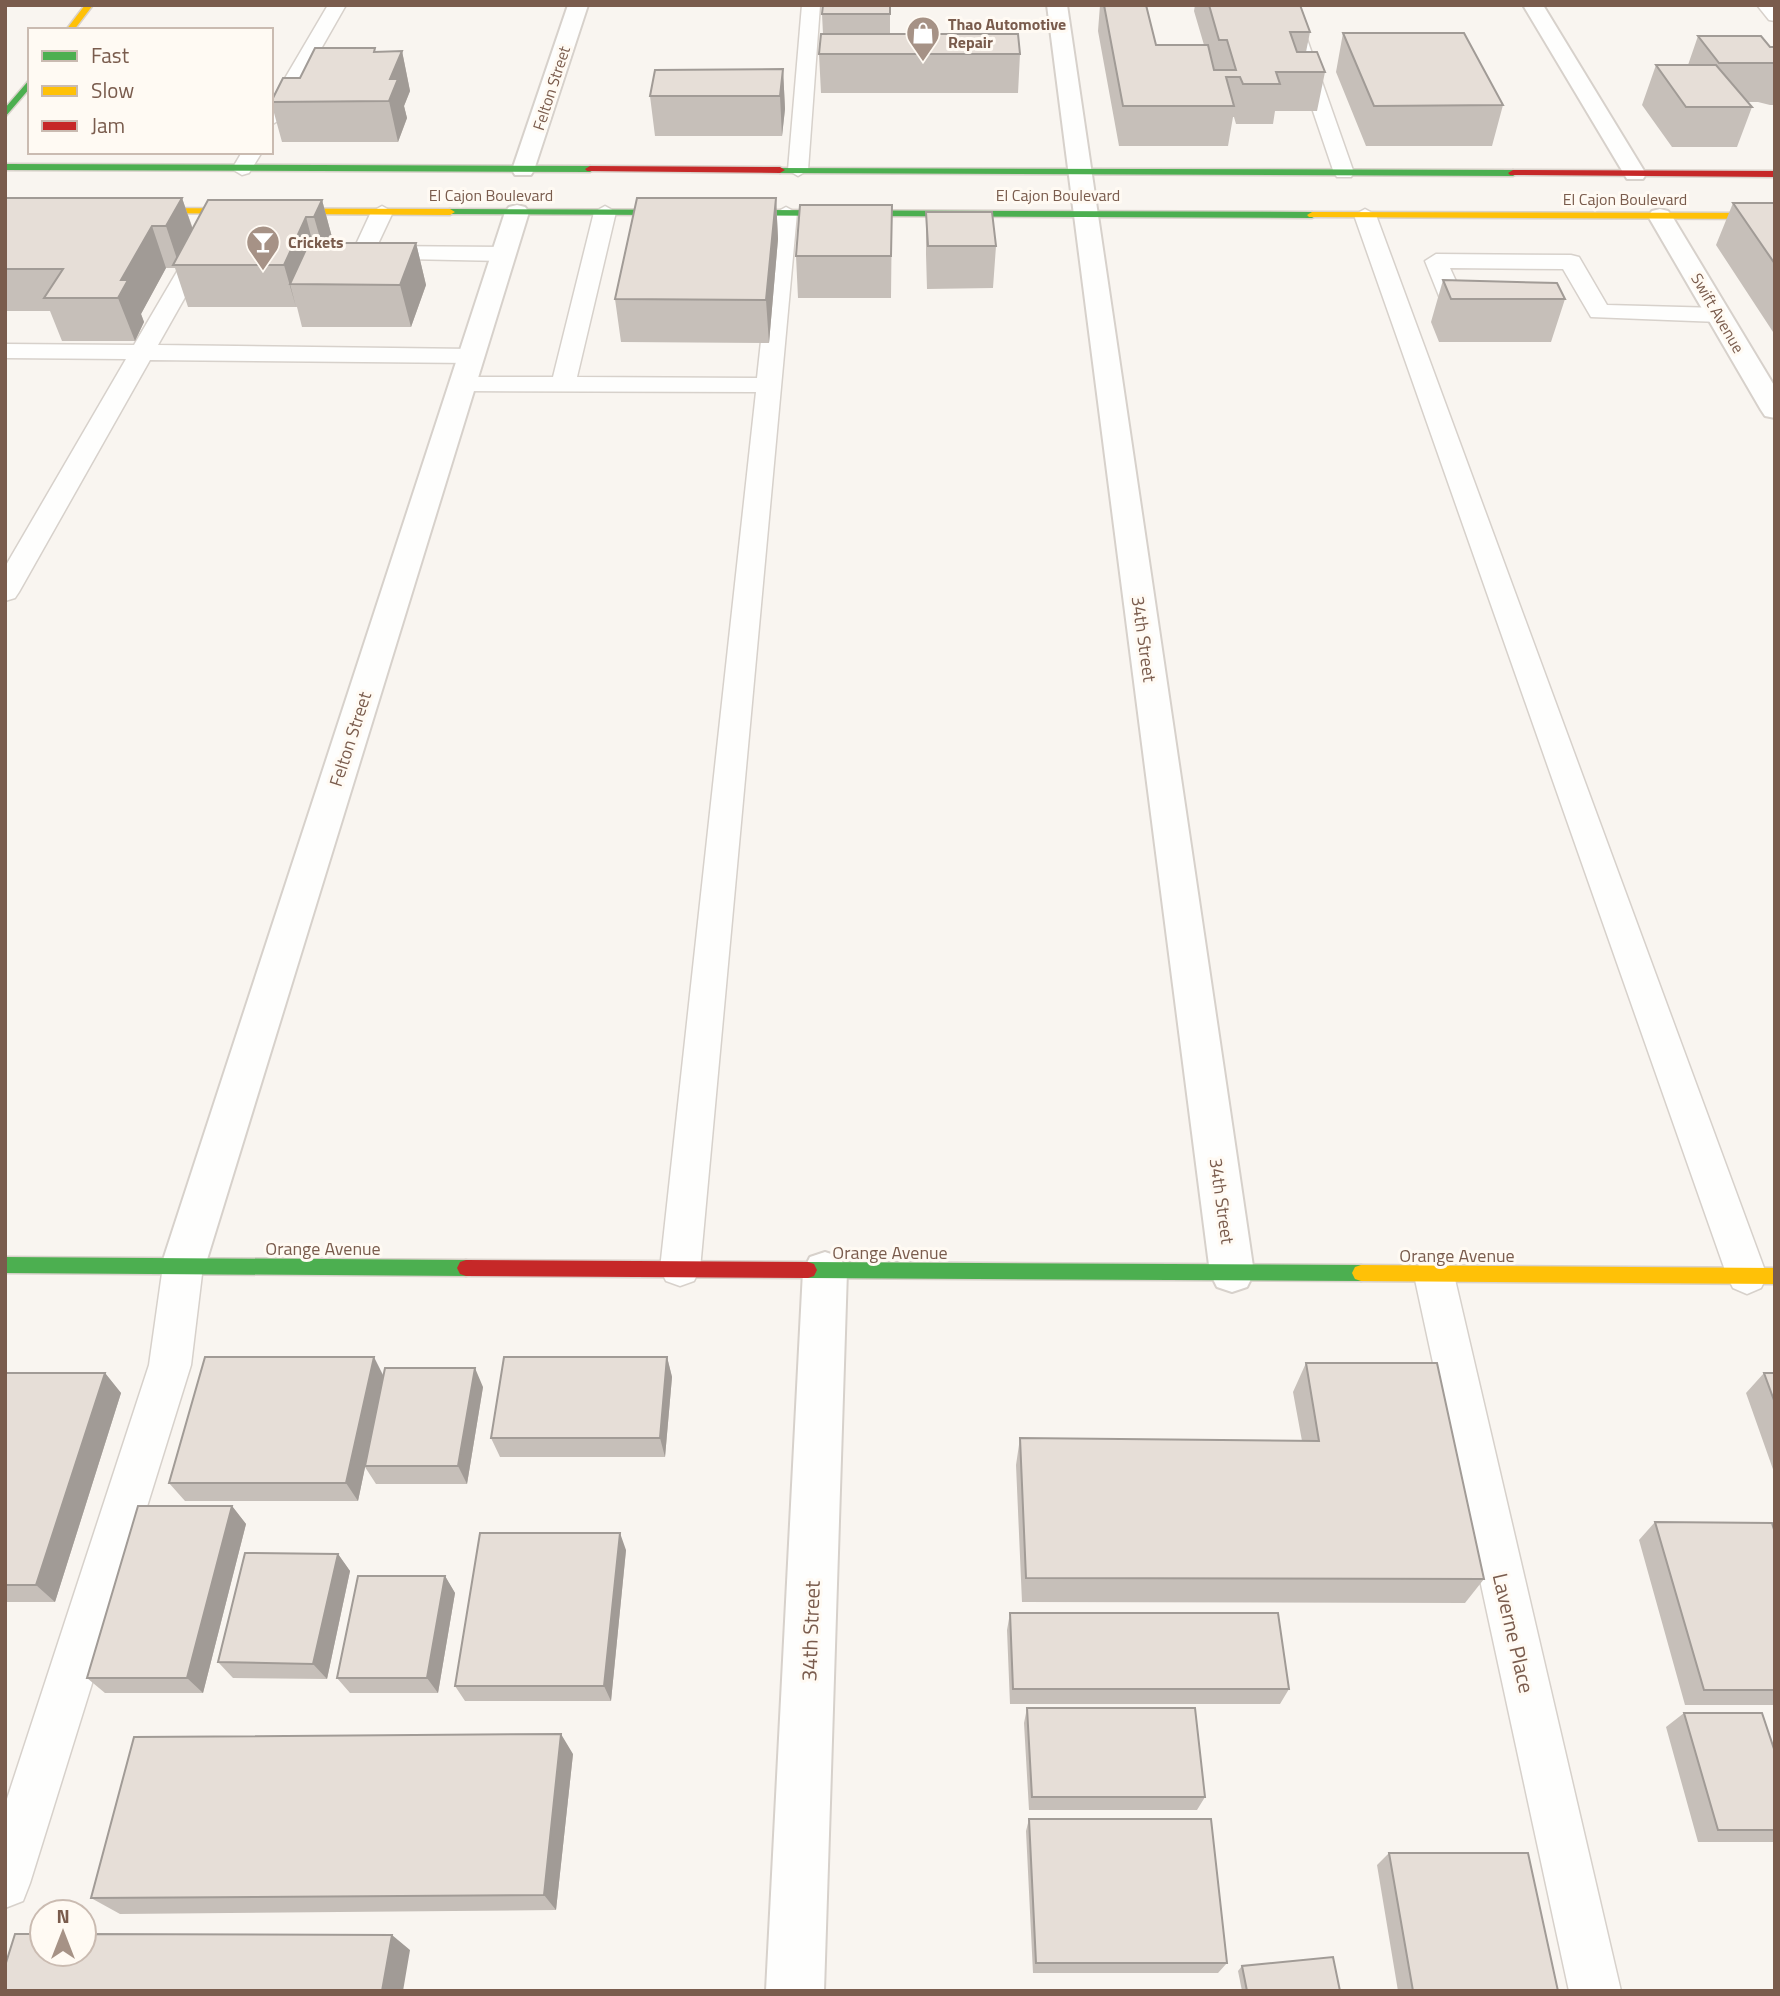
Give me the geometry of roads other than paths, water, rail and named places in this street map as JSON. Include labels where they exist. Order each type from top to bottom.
[{"type":"main road","points":[[72,28],[89,5]]},
{"type":"main road","points":[[5,114],[28,85]]},
{"type":"main road","name":"El Cajon Boulevard","points":[[5,167],[247,161],[523,170],[1775,174]]},
{"type":"main road","name":"El Cajon Boulevard","points":[[114,211],[1775,216]]},
{"type":"main road","name":"Orange Avenue","points":[[5,1265],[1761,1276]]},
{"type":"street","name":"Felton Street","points":[[523,170],[578,5]]},
{"type":"street","name":"34th Street","points":[[1057,5],[1232,1273]]},
{"type":"street","points":[[1534,5],[1635,174]]},
{"type":"street","name":"Felton Street","points":[[183,1266],[517,212]]},
{"type":"street","name":"Swift Avenue","points":[[1660,216],[1775,410]]},
{"type":"street","name":"34th Street","points":[[794,1991],[825,1270]]},
{"type":"lane","points":[[273,116],[337,5]]},
{"type":"lane","points":[[797,170],[811,5]]},
{"type":"lane","points":[[1286,5],[1344,173]]},
{"type":"lane","points":[[1766,5],[1775,16]]},
{"type":"lane","points":[[5,592],[222,212]]},
{"type":"lane","points":[[382,212],[363,253],[504,254]]},
{"type":"lane","points":[[563,384],[605,212]]},
{"type":"lane","points":[[680,1269],[786,213]]},
{"type":"lane","points":[[1364,215],[1761,1276]]},
{"type":"lane","points":[[1453,301],[1436,261],[1571,262],[1599,312],[1718,315]]},
{"type":"lane","points":[[5,351],[144,352],[467,370],[563,384],[769,385]]},
{"type":"lane","points":[[5,1883],[170,1365],[183,1266]]},
{"type":"lane","name":"Laverne Place","points":[[1434,1275],[1595,1991]]},
{"type":"place","name":"Thao Automotive Repair","points":[[923,63]]},
{"type":"place","name":"Crickets","points":[[263,272]]}]
